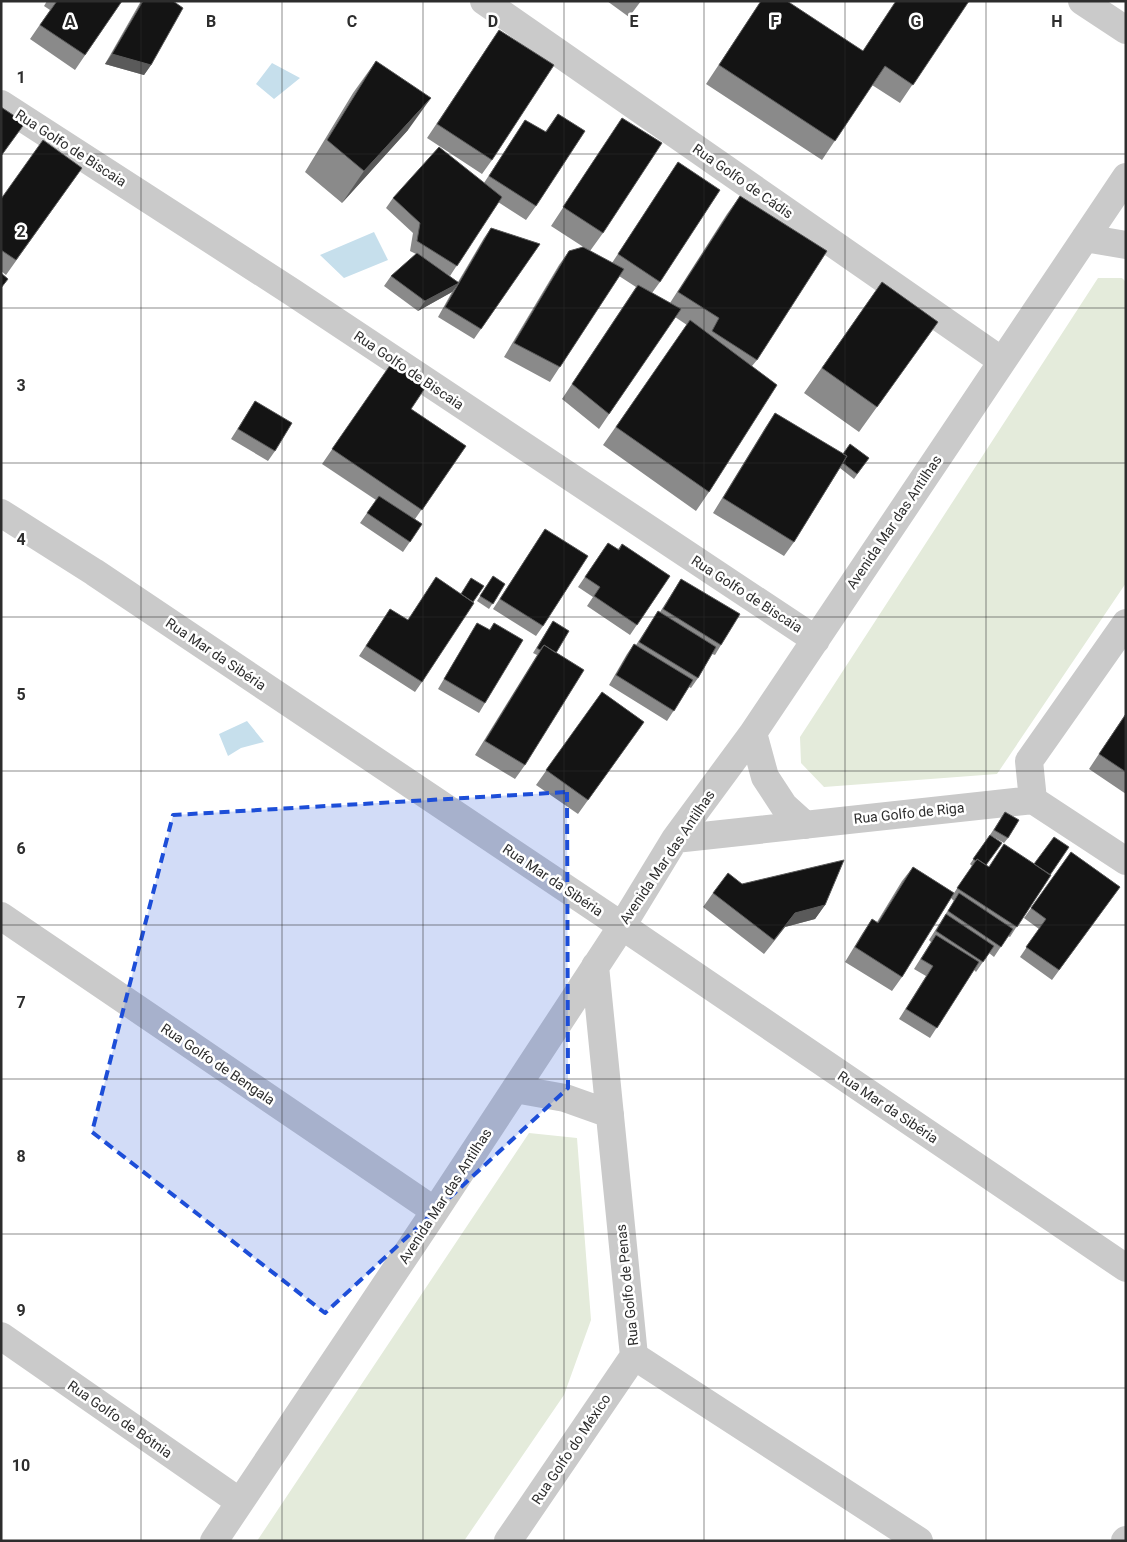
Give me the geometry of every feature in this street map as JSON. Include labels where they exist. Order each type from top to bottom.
[{"type":"street","name":"Rua Golfo de Cádis","points":[[484,1],[1002,361]]},
{"type":"street","points":[[1082,1],[1126,30]]},
{"type":"street","name":"Rua Golfo de Biscaia","points":[[1,104],[292,292],[816,640]]},
{"type":"street","name":"Avenida Mar das Antilhas","points":[[214,1541],[435,1211],[622,926],[675,839],[753,733],[1126,177]]},
{"type":"street","points":[[1085,238],[1126,245]]},
{"type":"street","name":"Rua Mar da Sibéria","points":[[1,513],[94,572],[622,926],[1126,1268]]},
{"type":"street","points":[[1126,623],[1029,761],[1033,800],[1126,861]]},
{"type":"street","points":[[753,733],[765,777],[784,806],[805,825]]},
{"type":"street","name":"Rua Golfo de Riga","points":[[675,839],[1033,800]]},
{"type":"street","name":"Rua Golfo de Bengala","points":[[1,916],[435,1211]]},
{"type":"street","name":"Rua Golfo de Penas","points":[[595,966],[634,1356],[919,1541]]},
{"type":"street","points":[[515,1089],[565,1098],[610,1114]]},
{"type":"street","name":"Rua Golfo de Bótnia","points":[[1,1336],[240,1502]]},
{"type":"street","name":"Rua Golfo do México","points":[[508,1541],[634,1356]]},
{"type":"highlighted area","points":[[567,792],[568,1088],[325,1313],[92,1132],[173,815]]},
{"type":"green space","points":[[1098,278],[1122,278],[1126,282],[1126,583],[997,774],[824,787],[801,763],[800,737]]},
{"type":"green space","points":[[529,1133],[577,1138],[591,1320],[564,1395],[464,1541],[257,1541]]},
{"type":"water","points":[[272,63],[300,78],[274,99],[256,84]]},
{"type":"water","points":[[374,232],[388,260],[344,278],[320,255]]},
{"type":"water","points":[[247,721],[264,742],[241,748],[228,756],[219,734]]},
{"type":"building","points":[[57,1],[122,1],[85,55],[40,25]]},
{"type":"building","points":[[143,1],[173,1],[183,8],[151,65],[112,54]]},
{"type":"building","points":[[761,1],[787,1],[863,51],[896,1],[969,1],[913,85],[885,66],[835,141],[719,65]]},
{"type":"building","points":[[499,30],[554,65],[492,160],[437,124]]},
{"type":"building","points":[[376,61],[431,98],[364,171],[327,140]]},
{"type":"building","points":[[1,107],[25,123],[1,156]]},
{"type":"building","points":[[558,114],[585,131],[536,206],[489,176],[525,120],[546,132]]},
{"type":"building","points":[[622,118],[662,143],[603,233],[563,207]]},
{"type":"building","points":[[43,140],[82,168],[16,260],[1,250],[1,199]]},
{"type":"building","points":[[439,147],[502,197],[457,266],[417,241],[420,223],[393,198]]},
{"type":"building","points":[[678,162],[720,190],[660,282],[618,254]]},
{"type":"building","points":[[740,196],[827,251],[757,360],[712,331],[719,318],[678,292]]},
{"type":"building","points":[[491,228],[540,244],[481,329],[445,307]]},
{"type":"building","points":[[583,247],[624,269],[560,367],[514,343],[569,251]]},
{"type":"building","points":[[417,253],[459,283],[425,301],[391,276]]},
{"type":"building","points":[[1,273],[8,279],[1,288]]},
{"type":"building","points":[[882,282],[938,322],[877,407],[822,368]]},
{"type":"building","points":[[638,285],[681,309],[609,414],[572,384]]},
{"type":"building","points":[[690,320],[777,385],[709,492],[616,427]]},
{"type":"building","points":[[393,361],[427,385],[411,409],[466,446],[422,510],[332,449]]},
{"type":"building","points":[[255,401],[292,423],[275,451],[238,429]]},
{"type":"building","points":[[775,413],[847,456],[794,542],[723,498]]},
{"type":"building","points":[[850,444],[869,458],[857,474],[843,463],[847,456],[843,454]]},
{"type":"building","points":[[379,496],[422,524],[410,542],[367,513]]},
{"type":"building","points":[[545,529],[588,556],[543,626],[500,599]]},
{"type":"building","points":[[608,543],[619,550],[622,544],[670,576],[637,625],[594,596],[600,587],[585,577]]},
{"type":"building","points":[[493,576],[505,584],[493,604],[480,596]]},
{"type":"building","points":[[436,577],[474,603],[422,682],[366,646],[390,609],[408,620]]},
{"type":"building","points":[[471,578],[484,586],[473,602],[461,594]]},
{"type":"building","points":[[681,579],[740,614],[721,645],[663,609]]},
{"type":"building","points":[[658,611],[716,647],[698,678],[639,642]]},
{"type":"building","points":[[553,621],[569,631],[556,653],[544,645],[540,650],[537,648]]},
{"type":"building","points":[[477,623],[490,630],[494,623],[523,640],[485,703],[444,679]]},
{"type":"building","points":[[634,644],[693,680],[674,711],[616,675]]},
{"type":"building","points":[[544,645],[584,670],[525,765],[485,741]]},
{"type":"building","points":[[602,692],[644,722],[588,800],[546,770]]},
{"type":"building","points":[[1126,714],[1126,772],[1099,754]]},
{"type":"building","points":[[1005,812],[1019,820],[1008,838],[994,830]]},
{"type":"building","points":[[990,835],[1002,843],[986,865],[977,859],[976,861],[973,859]]},
{"type":"building","points":[[1054,837],[1069,847],[1050,875],[1034,864]]},
{"type":"building","points":[[1004,844],[1051,875],[1017,927],[957,888],[977,859],[989,867]]},
{"type":"building","points":[[1071,852],[1120,887],[1059,970],[1026,947],[1046,919],[1031,908]]},
{"type":"building","points":[[844,860],[825,905],[795,913],[774,940],[713,893],[728,873],[742,884]]},
{"type":"building","points":[[913,867],[954,893],[902,977],[855,947],[872,919],[878,923]]},
{"type":"building","points":[[959,893],[1013,929],[1001,947],[948,911]]},
{"type":"building","points":[[946,914],[994,946],[983,962],[936,931]]},
{"type":"building","points":[[936,935],[979,962],[937,1028],[906,1009],[933,966],[921,959]]}]
